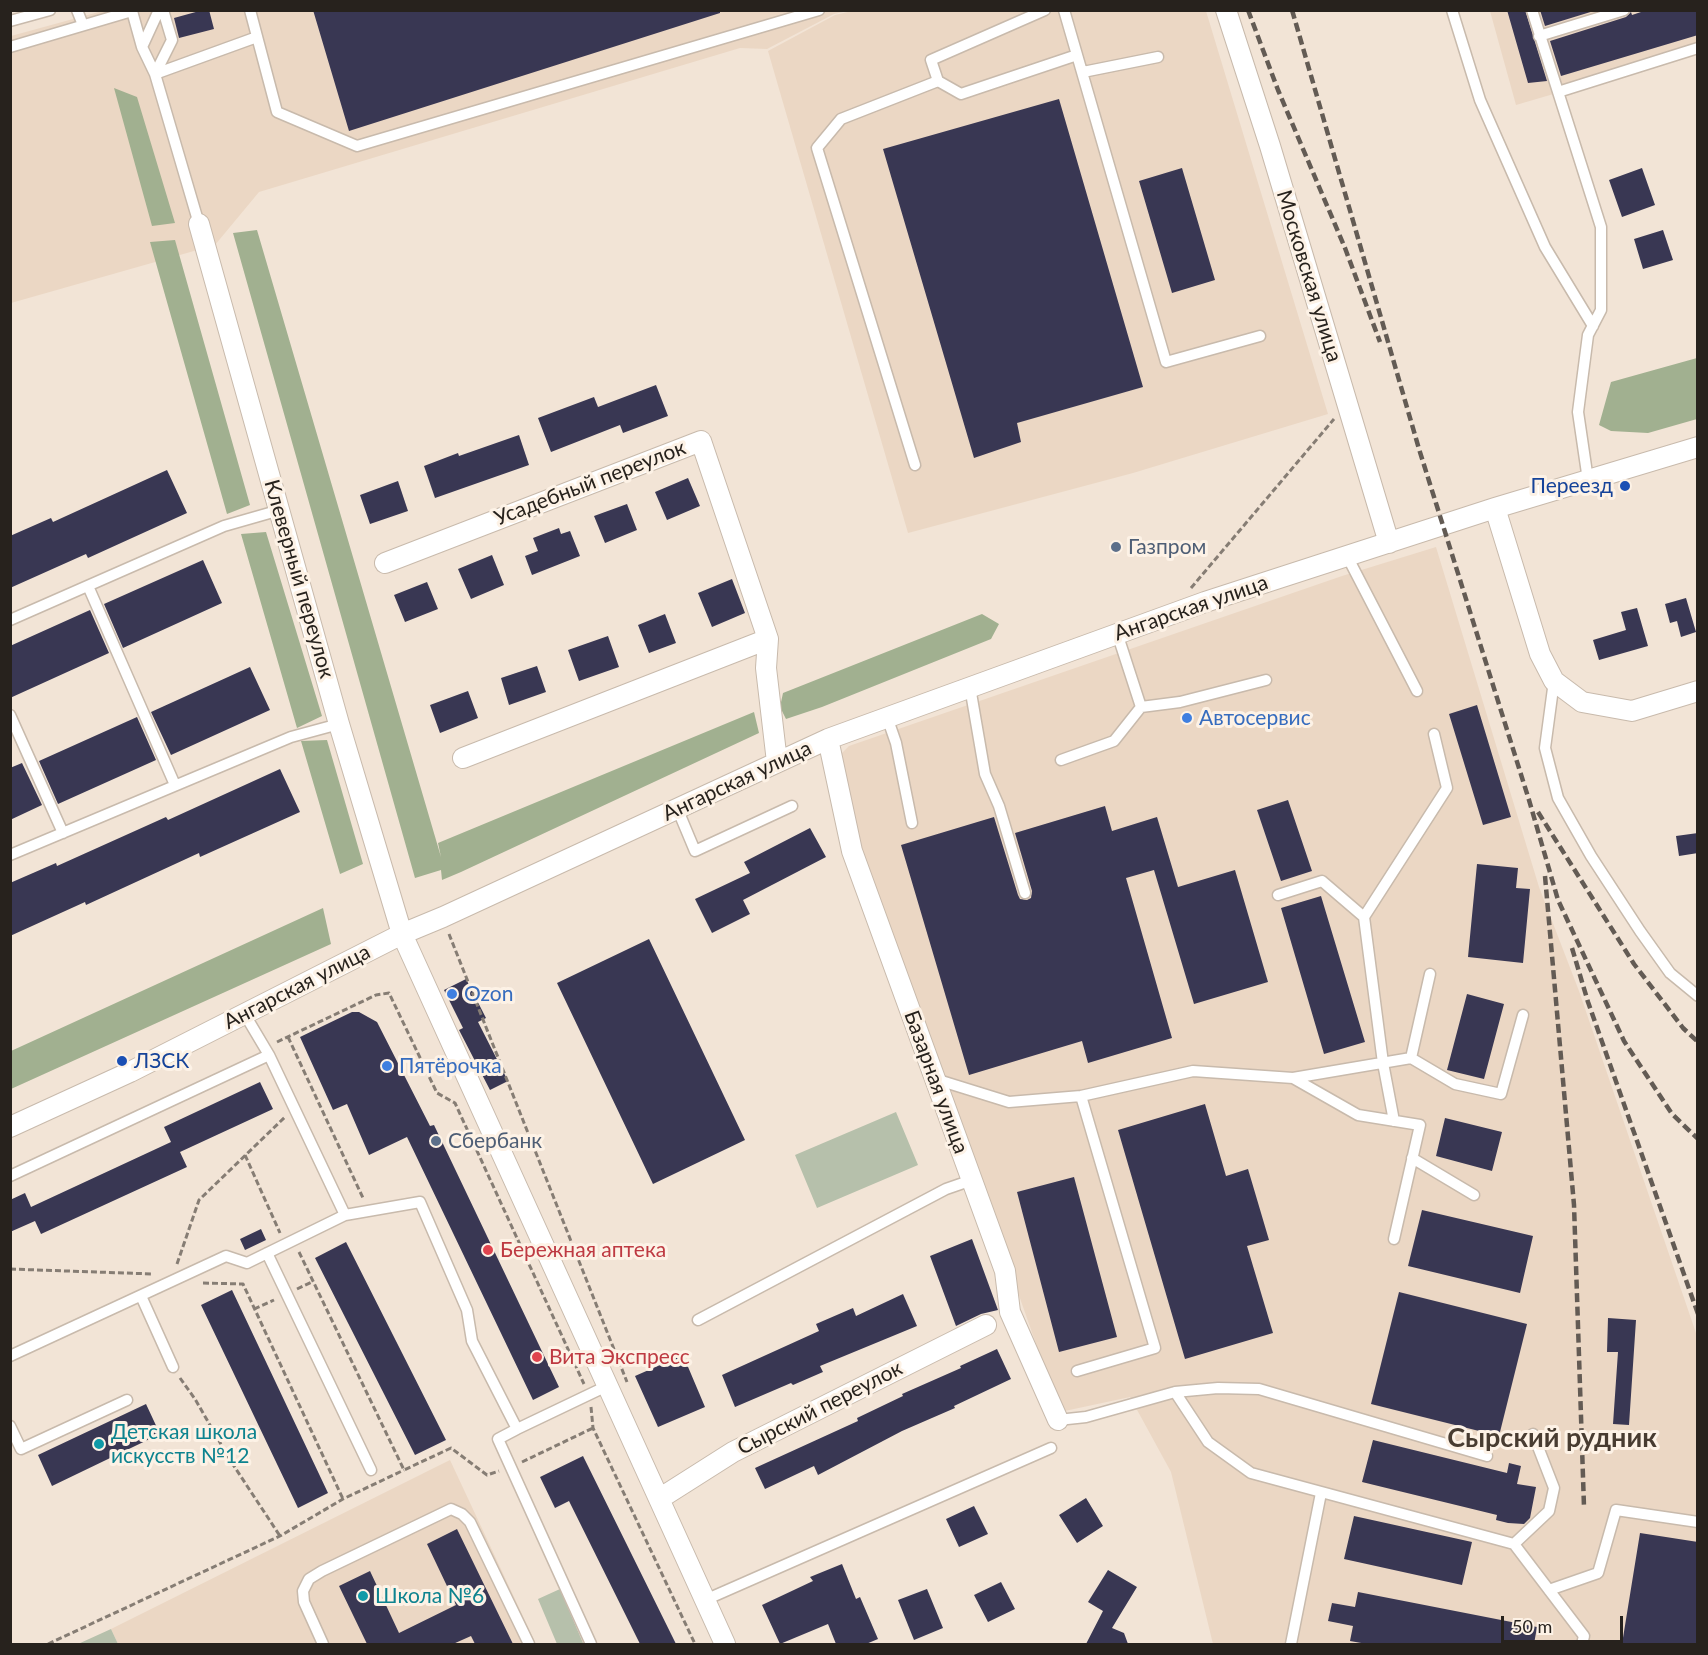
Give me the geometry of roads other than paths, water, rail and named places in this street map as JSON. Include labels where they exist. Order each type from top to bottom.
[{"type":"street","name":"Московская улица","points":[[1226,10],[1270,146],[1389,543]]},
{"type":"street","name":"Клеверный переулок","points":[[199,224],[339,724],[402,934],[598,1390],[659,1499],[725,1644]]},
{"type":"street","name":"Усадебный переулок","points":[[385,563],[701,441],[768,639],[766,668],[777,762]]},
{"type":"street","name":"Ангарская улица","points":[[10,1127],[130,1072],[402,934],[828,739],[1117,633],[1495,508],[1698,447]]},
{"type":"street","points":[[1495,508],[1540,654],[1554,681],[1582,702],[1632,711],[1698,691]]},
{"type":"street","points":[[463,758],[768,639]]},
{"type":"street","name":"Базарная улица","points":[[828,739],[852,851],[1005,1270],[1010,1312],[1058,1420]]},
{"type":"street","name":"Сырский переулок","points":[[659,1499],[733,1452],[986,1325]]},
{"type":"lane","points":[[10,21],[50,10]]},
{"type":"lane","points":[[77,10],[83,25]]},
{"type":"lane","points":[[142,46],[161,10]]},
{"type":"lane","points":[[155,74],[172,40],[161,10]]},
{"type":"lane","points":[[250,10],[277,112],[357,146],[819,10]]},
{"type":"lane","points":[[1045,10],[931,60],[938,81],[961,94],[1077,55]]},
{"type":"lane","points":[[1065,10],[1166,362],[1260,336]]},
{"type":"lane","points":[[1452,10],[1480,100],[1545,247],[1593,326]]},
{"type":"lane","points":[[1532,10],[1601,227],[1601,310],[1588,335],[1578,412],[1588,480]]},
{"type":"lane","points":[[1539,36],[1624,10]]},
{"type":"lane","points":[[10,47],[132,11],[142,46],[155,74],[199,224]]},
{"type":"lane","points":[[155,74],[257,37]]},
{"type":"lane","points":[[1558,92],[1698,48]]},
{"type":"lane","points":[[1083,72],[1158,57]]},
{"type":"lane","points":[[915,465],[818,148],[841,119],[938,81]]},
{"type":"lane","points":[[10,620],[224,526],[280,510]]},
{"type":"lane","points":[[1347,556],[1417,691]]},
{"type":"lane","points":[[88,586],[176,785]]},
{"type":"lane","points":[[1117,633],[1140,707]]},
{"type":"lane","points":[[1062,760],[1114,741],[1140,707],[1180,702],[1266,680]]},
{"type":"lane","points":[[1554,681],[1545,748],[1558,798],[1640,931],[1670,973],[1698,996]]},
{"type":"lane","points":[[970,687],[985,774],[999,806],[1025,893]]},
{"type":"lane","points":[[10,715],[63,833]]},
{"type":"lane","points":[[887,717],[896,742],[912,823]]},
{"type":"lane","points":[[10,855],[291,736],[339,724]]},
{"type":"lane","points":[[1394,1121],[1383,1063],[1364,917],[1447,788],[1434,734]]},
{"type":"lane","points":[[677,808],[695,851],[792,806]]},
{"type":"lane","points":[[1278,895],[1322,881],[1364,917]]},
{"type":"lane","points":[[1411,1058],[1430,974]]},
{"type":"lane","points":[[244,1013],[267,1051],[345,1215]]},
{"type":"lane","points":[[935,1079],[1009,1102],[1081,1096],[1193,1071],[1293,1078],[1411,1058],[1455,1084],[1502,1094],[1523,1015]]},
{"type":"lane","points":[[10,1176],[267,1051]]},
{"type":"lane","points":[[1293,1078],[1358,1115],[1420,1125],[1394,1239]]},
{"type":"lane","points":[[1077,1371],[1155,1348],[1081,1096]]},
{"type":"lane","points":[[1412,1158],[1474,1195]]},
{"type":"lane","points":[[698,1320],[946,1189],[972,1180]]},
{"type":"lane","points":[[10,1356],[226,1256],[247,1263],[345,1215],[420,1202],[467,1310],[472,1341],[517,1429]]},
{"type":"lane","points":[[267,1253],[371,1470]]},
{"type":"lane","points":[[141,1296],[173,1367]]},
{"type":"lane","points":[[1058,1420],[1086,1417],[1175,1392],[1218,1388],[1259,1389],[1487,1456]]},
{"type":"lane","points":[[591,1644],[498,1439],[598,1390]]},
{"type":"lane","points":[[1175,1392],[1208,1442],[1251,1473],[1514,1544],[1584,1636],[1582,1644]]},
{"type":"lane","points":[[10,1426],[21,1449],[127,1401]]},
{"type":"lane","points":[[1514,1544],[1549,1511],[1554,1488],[1533,1434]]},
{"type":"lane","points":[[705,1600],[1050,1448]]},
{"type":"lane","points":[[1291,1644],[1321,1493]]},
{"type":"lane","points":[[323,1644],[304,1602],[303,1591],[309,1580],[322,1571],[451,1509],[462,1514],[470,1522],[529,1644]]},
{"type":"lane","points":[[1549,1590],[1598,1572],[1616,1510],[1698,1522]]},
{"type":"railway","points":[[1248,10],[1278,90],[1345,248],[1380,342]]},
{"type":"railway","points":[[1292,10],[1419,449],[1558,900],[1624,1041],[1672,1114],[1698,1139]]},
{"type":"railway","points":[[1538,812],[1634,964],[1683,1028],[1698,1042]]},
{"type":"railway","points":[[1545,876],[1574,1205],[1584,1507]]},
{"type":"railway","points":[[1572,948],[1588,1002],[1698,1314]]},
{"type":"place","name":"Переезд","points":[[1625,486]]},
{"type":"place","name":"Газпром","points":[[1116,547]]},
{"type":"place","name":"Автосервис","points":[[1187,718]]},
{"type":"place","name":"Ozon","points":[[452,994]]},
{"type":"place","name":"ЛЗСК","points":[[122,1061]]},
{"type":"place","name":"Пятёрочка","points":[[387,1066]]},
{"type":"place","name":"Сбербанк","points":[[436,1141]]},
{"type":"place","name":"Бережная аптека","points":[[488,1250]]},
{"type":"place","name":"Вита Экспресс","points":[[537,1357]]},
{"type":"place","name":"Детская школа искусств №12","points":[[99,1444]]},
{"type":"place","name":"Школа №6","points":[[363,1596]]},
{"type":"district","name":"Сырский рудник","points":[[1552,1438]]}]
